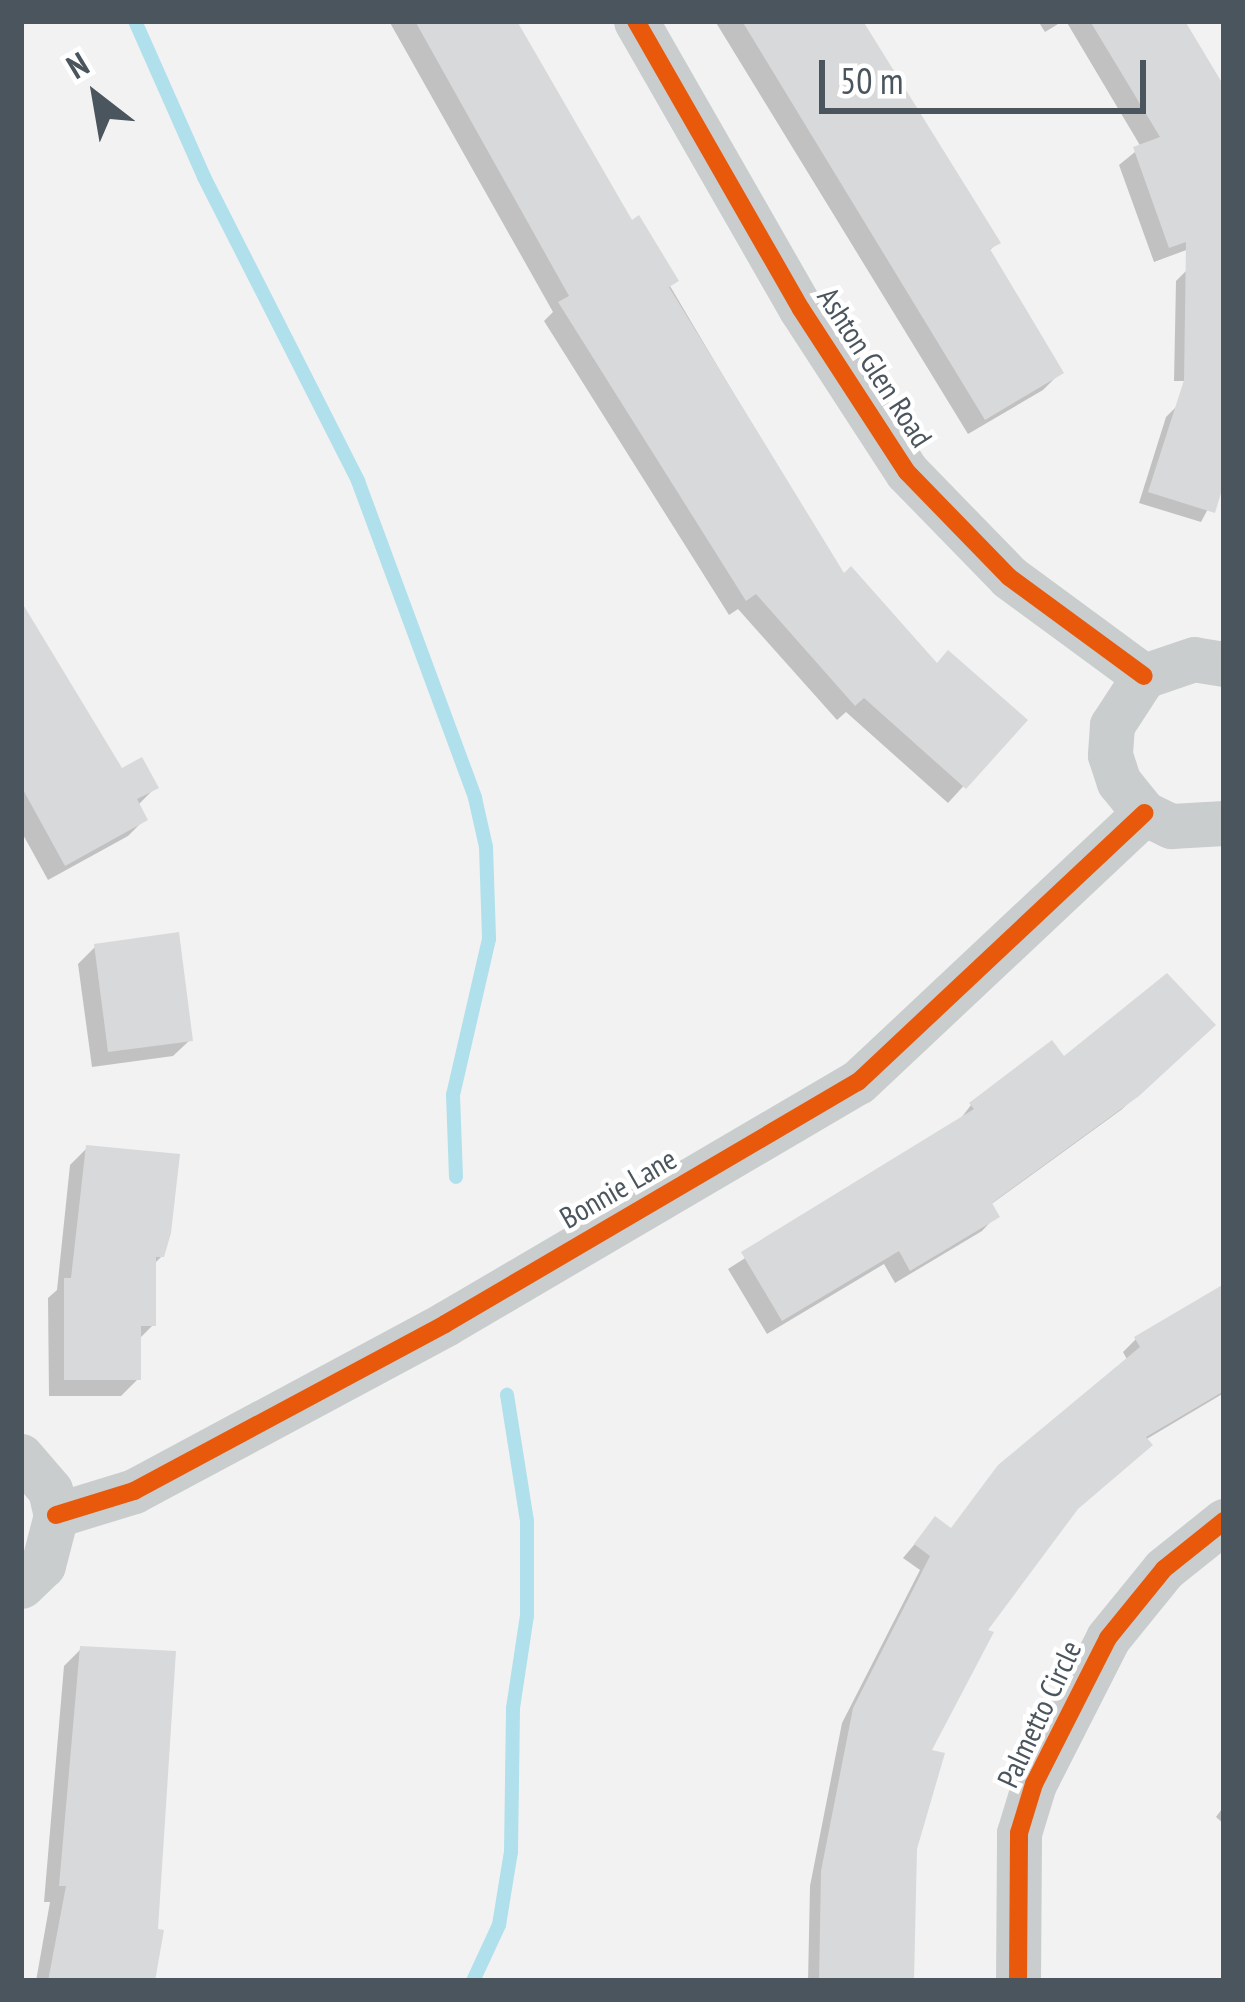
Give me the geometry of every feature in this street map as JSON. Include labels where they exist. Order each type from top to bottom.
[{"type":"street","name":"Ashton Glen Road","points":[[636,21],[802,309],[907,472],[1009,577],[1144,676]]},
{"type":"street","points":[[1224,664],[1194,659],[1144,676],[1112,725],[1110,754],[1119,782],[1144,813],[1171,826],[1224,824]]},
{"type":"street","name":"Bonnie Lane","points":[[56,1515],[134,1491],[446,1324],[858,1082],[1144,813]]},
{"type":"street","points":[[21,1456],[50,1490],[56,1515],[43,1565],[21,1586]]},
{"type":"street","name":"Palmetto Circle","points":[[1018,1981],[1019,1833],[1034,1784],[1108,1638],[1164,1569],[1224,1521]]},
{"type":"building","points":[[415,21],[517,21],[632,220],[639,215],[679,281],[669,287],[844,573],[851,566],[937,663],[948,650],[1028,720],[966,789],[864,698],[855,706],[756,594],[746,601],[558,302],[569,296]]},
{"type":"building","points":[[742,21],[863,21],[1001,243],[990,249],[1064,373],[985,420]]},
{"type":"building","points":[[1090,21],[1185,21],[1224,86],[1224,483],[1215,513],[1148,492],[1184,380],[1186,242],[1169,248],[1133,147],[1160,137]]},
{"type":"building","points":[[21,601],[122,768],[142,757],[159,788],[137,799],[148,820],[65,866],[21,786]]},
{"type":"building","points":[[179,932],[193,1041],[108,1052],[94,944]]},
{"type":"building","points":[[1167,973],[1216,1025],[1139,1096],[992,1203],[1000,1217],[910,1271],[899,1251],[782,1321],[741,1252],[974,1109],[969,1103],[1052,1040],[1064,1056]]},
{"type":"building","points":[[86,1145],[180,1154],[171,1233],[164,1257],[156,1257],[156,1326],[141,1326],[141,1380],[64,1380],[64,1278],[71,1278]]},
{"type":"building","points":[[1224,1284],[1224,1391],[1146,1437],[1153,1445],[1078,1509],[988,1630],[994,1632],[932,1750],[945,1753],[917,1849],[914,1981],[819,1981],[821,1871],[853,1708],[930,1556],[914,1544],[935,1516],[951,1528],[998,1465],[1140,1347],[1134,1337]]},
{"type":"building","points":[[80,1646],[176,1651],[158,1929],[164,1930],[155,1981],[48,1981],[66,1886],[59,1886]]},
{"type":"waterway","points":[[135,21],[204,177],[358,481],[475,798],[486,847],[489,939],[453,1095],[456,1177]]},
{"type":"waterway","points":[[473,1981],[499,1925],[511,1852],[513,1708],[527,1615],[527,1521],[507,1395]]},
{"type":"cycle path","points":[[636,21],[801,309],[907,472],[1009,577],[1144,676]]},
{"type":"cycle path","points":[[56,1515],[134,1491],[445,1324],[858,1082],[1144,813]]},
{"type":"cycle path","points":[[1018,1981],[1019,1833],[1034,1784],[1108,1638],[1164,1569],[1224,1521]]}]
